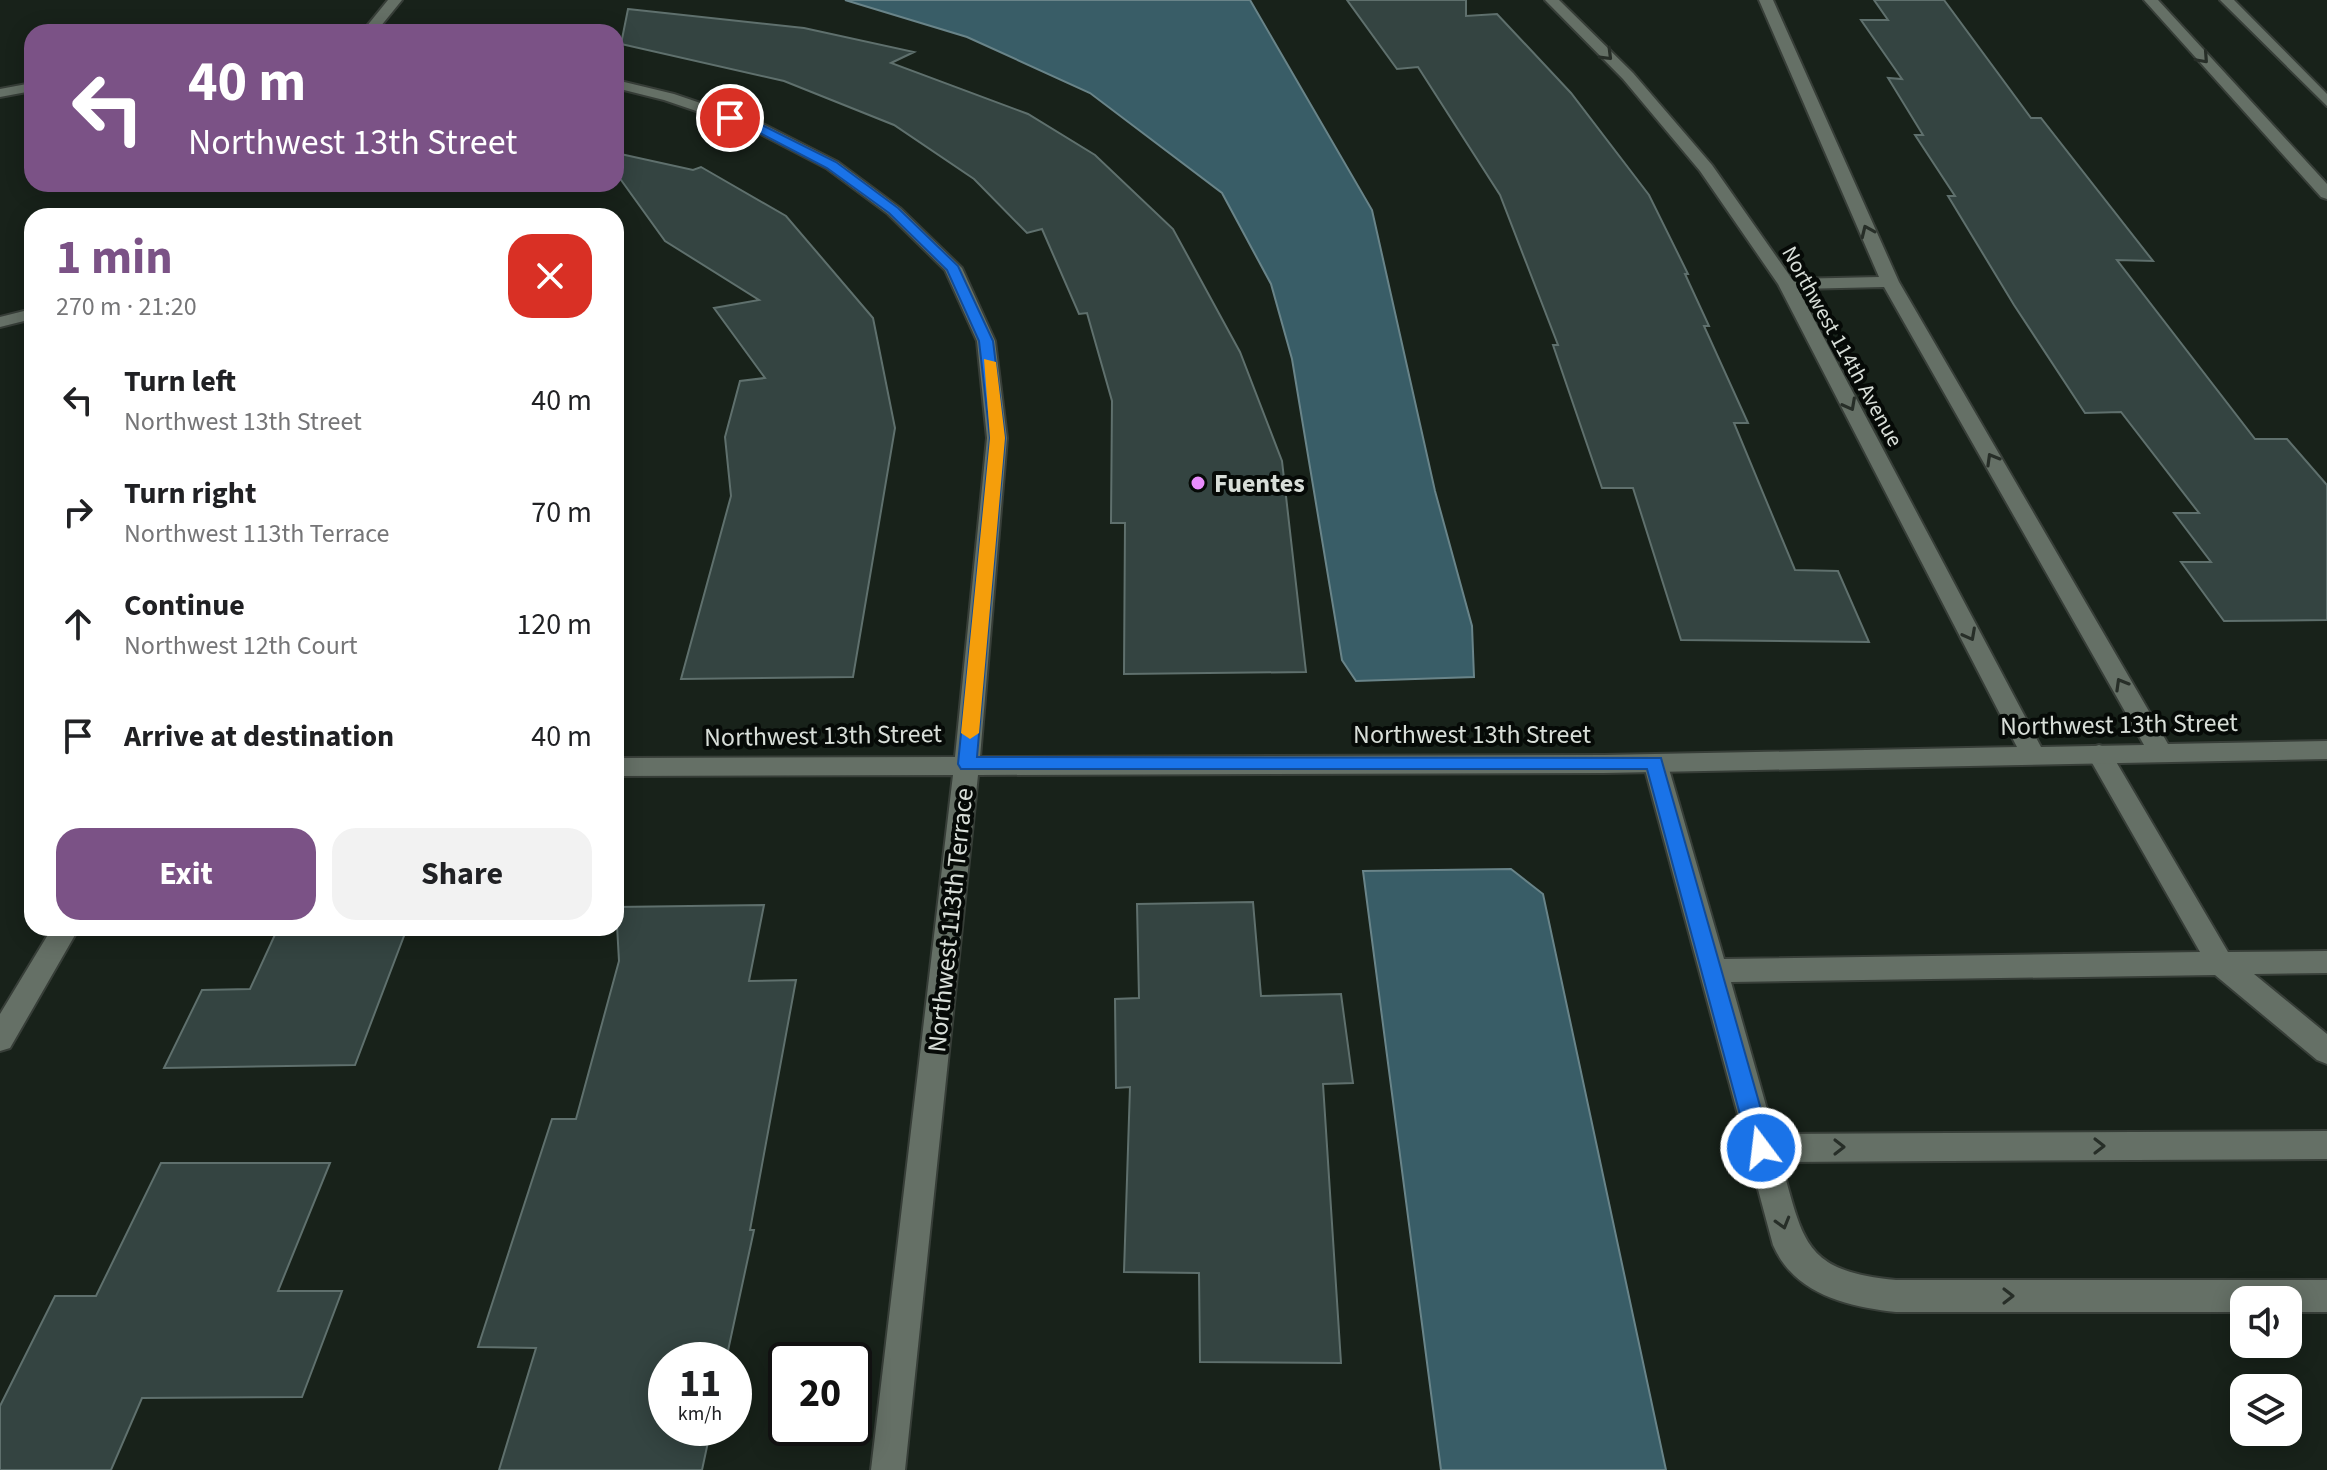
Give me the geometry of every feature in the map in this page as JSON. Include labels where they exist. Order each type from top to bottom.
[{"type":"street","points":[[376,24],[395,0]]},
{"type":"street","name":"Northwest 114th Avenue","points":[[1552,0],[1628,76],[1706,168],[1787,284],[2033,755]]},
{"type":"street","points":[[1766,0],[1890,282],[2160,752]]},
{"type":"street","points":[[2151,0],[2327,194]]},
{"type":"street","points":[[2227,0],[2327,102]]},
{"type":"street","name":"Northwest 113th Terrace","points":[[624,86],[669,97],[760,128],[832,165],[894,211],[953,268],[986,341],[997,438],[967,764],[888,1470]]},
{"type":"street","points":[[0,93],[24,88]]},
{"type":"street","points":[[1787,284],[1890,282]]},
{"type":"street","points":[[0,322],[24,316]]},
{"type":"street","name":"Northwest 13th Street","points":[[624,767],[1655,762],[2327,750]]},
{"type":"street","points":[[2099,754],[2220,963],[2327,1051]]},
{"type":"street","points":[[1655,762],[1789,1245],[1813,1273],[1851,1291],[1896,1296],[2327,1296]]},
{"type":"street","points":[[0,1039],[61,936]]},
{"type":"street","points":[[1714,971],[2327,962]]},
{"type":"street","points":[[1761,1148],[2327,1145]]},
{"type":"water","points":[[845,0],[1250,0],[1372,210],[1435,491],[1472,626],[1474,677],[1356,681],[1342,660],[1292,359],[1271,284],[1222,193],[1090,93],[967,37]]},
{"type":"water","points":[[1511,869],[1543,894],[1666,1470],[1441,1470],[1363,871]]},
{"type":"building","points":[[1347,0],[1466,0],[1466,16],[1497,14],[1571,93],[1649,195],[1688,274],[1685,274],[1709,326],[1704,326],[1748,423],[1734,423],[1795,570],[1838,571],[1869,642],[1681,640],[1633,488],[1602,488],[1553,345],[1558,345],[1500,195],[1418,67],[1397,69]]},
{"type":"building","points":[[1874,0],[1944,0],[2031,118],[2041,118],[2153,261],[2117,260],[2255,439],[2287,439],[2327,485],[2327,620],[2224,621],[2181,562],[2211,562],[2174,513],[2199,513],[2121,412],[2085,413],[1948,196],[1955,196],[1915,135],[1923,135],[1888,78],[1902,79],[1861,20],[1888,20]]},
{"type":"building","points":[[628,9],[804,28],[914,52],[891,63],[1028,114],[1095,155],[1173,229],[1240,352],[1282,461],[1306,672],[1124,674],[1125,523],[1111,523],[1112,401],[1087,313],[1079,314],[1042,229],[1027,233],[974,179],[894,125],[784,81],[624,45]]},
{"type":"building","points":[[624,155],[693,170],[701,167],[786,216],[873,318],[895,428],[853,677],[681,679],[731,496],[725,437],[740,381],[765,378],[714,308],[759,300],[665,241],[624,184]]},
{"type":"building","points":[[1253,902],[1261,996],[1341,994],[1353,1083],[1323,1084],[1341,1363],[1200,1362],[1199,1273],[1124,1272],[1130,1087],[1116,1088],[1115,999],[1139,998],[1137,904]]},
{"type":"building","points":[[764,905],[749,981],[796,980],[750,1230],[754,1230],[730,1342],[648,1342],[648,1446],[707,1446],[702,1470],[499,1470],[536,1348],[478,1347],[552,1119],[576,1119],[619,961],[618,936],[624,936],[624,907]]},
{"type":"building","points":[[274,936],[404,936],[355,1065],[164,1068],[202,990],[250,989]]},
{"type":"building","points":[[161,1163],[330,1163],[278,1291],[342,1291],[302,1397],[142,1398],[111,1470],[0,1470],[0,1406],[55,1296],[96,1296]]},
{"type":"slow traffic","points":[[970,733],[997,438],[989,362]]},
{"type":"place","name":"Fuentes","points":[[1198,483]]},
{"type":"route","points":[[730,118],[760,128],[832,165],[894,211],[953,268],[986,341],[997,438],[967,764],[1655,762],[1761,1148]]}]
